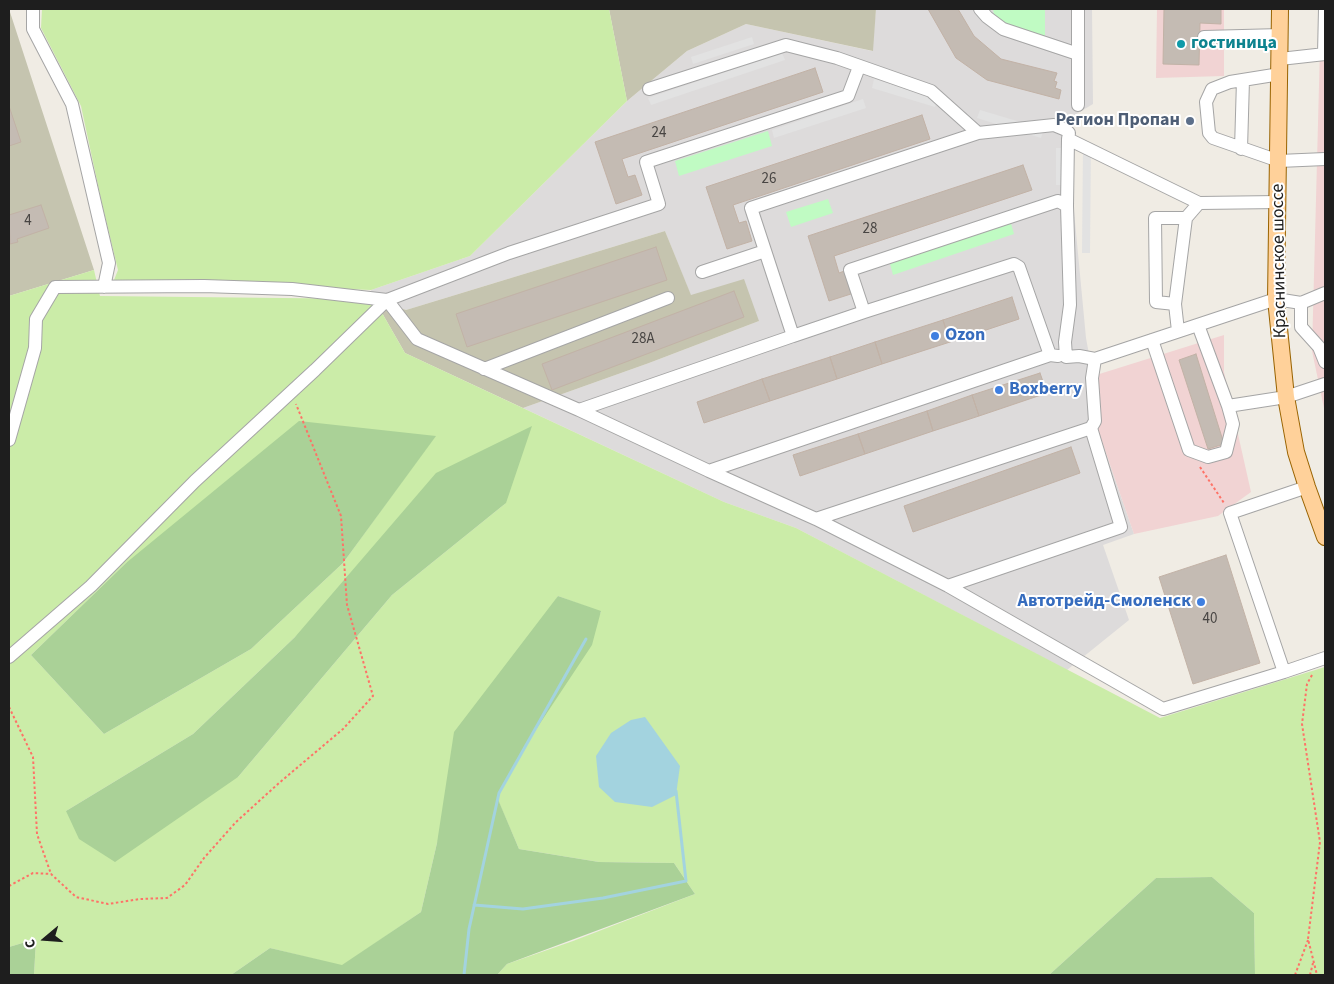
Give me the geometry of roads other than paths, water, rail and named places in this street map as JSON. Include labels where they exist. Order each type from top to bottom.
[{"type":"main road","name":"Краснинское шоссе","points":[[1280,9],[1276,299],[1286,397],[1296,452],[1325,537]]},
{"type":"lane","points":[[33,9],[33,29],[72,104],[109,263],[104,287]]},
{"type":"lane","points":[[980,9],[1003,29],[1078,54]]},
{"type":"lane","points":[[1078,9],[1078,105]]},
{"type":"lane","points":[[1325,9],[1325,54],[1212,89],[1206,102],[1208,133],[1213,138],[1278,161],[1325,158]]},
{"type":"lane","points":[[1204,37],[1280,35]]},
{"type":"lane","points":[[649,89],[786,45],[837,58],[931,92],[978,133]]},
{"type":"lane","points":[[9,658],[91,586],[194,482],[387,300],[509,253],[659,204],[646,162],[848,96],[859,66]]},
{"type":"lane","points":[[1241,149],[1243,80]]},
{"type":"lane","points":[[793,336],[751,208],[978,133],[1054,125],[1069,133],[1067,206],[1070,305],[1065,342],[1066,357]]},
{"type":"lane","points":[[1068,139],[1199,203],[1278,202]]},
{"type":"lane","points":[[864,312],[850,270],[1058,201],[1067,206]]},
{"type":"lane","points":[[1178,331],[1175,304],[1186,218],[1199,203]]},
{"type":"lane","points":[[1175,304],[1156,302],[1155,218],[1186,218]]},
{"type":"lane","points":[[702,272],[765,251]]},
{"type":"lane","points":[[579,410],[864,312],[1014,264],[1019,267],[1050,355]]},
{"type":"lane","points":[[9,440],[35,348],[36,319],[55,287],[204,286],[292,289],[387,300],[417,339],[579,410],[816,519],[948,586],[1164,709],[1323,658]]},
{"type":"lane","points":[[709,471],[1050,355],[1094,359],[1276,299],[1301,303],[1325,294]]},
{"type":"lane","points":[[484,369],[668,298]]},
{"type":"lane","points":[[1301,303],[1301,327],[1318,347],[1325,362]]},
{"type":"lane","points":[[1152,340],[1189,450],[1208,457],[1226,452],[1233,424],[1198,325]]},
{"type":"lane","points":[[816,519],[1091,428],[1095,421],[1092,378],[1094,359]]},
{"type":"lane","points":[[1228,406],[1286,397],[1325,384]]},
{"type":"lane","points":[[948,586],[1121,527],[1091,428]]},
{"type":"lane","points":[[1284,672],[1230,513],[1307,487]]},
{"type":"water","points":[[645,717],[680,766],[676,795],[652,807],[615,802],[599,787],[596,756],[611,733],[631,720]]},
{"type":"waterway","points":[[464,975],[469,929],[499,793],[586,639]]},
{"type":"waterway","points":[[474,905],[523,909],[603,898],[686,881],[676,791]]},
{"type":"place","name":"гостиница","points":[[1181,44]]},
{"type":"place","name":"Регион Пропан","points":[[1190,121]]},
{"type":"place","name":"Ozon","points":[[935,336]]},
{"type":"place","name":"Boxberry","points":[[999,390]]},
{"type":"place","name":"Автотрейд-Смоленск","points":[[1201,602]]}]
